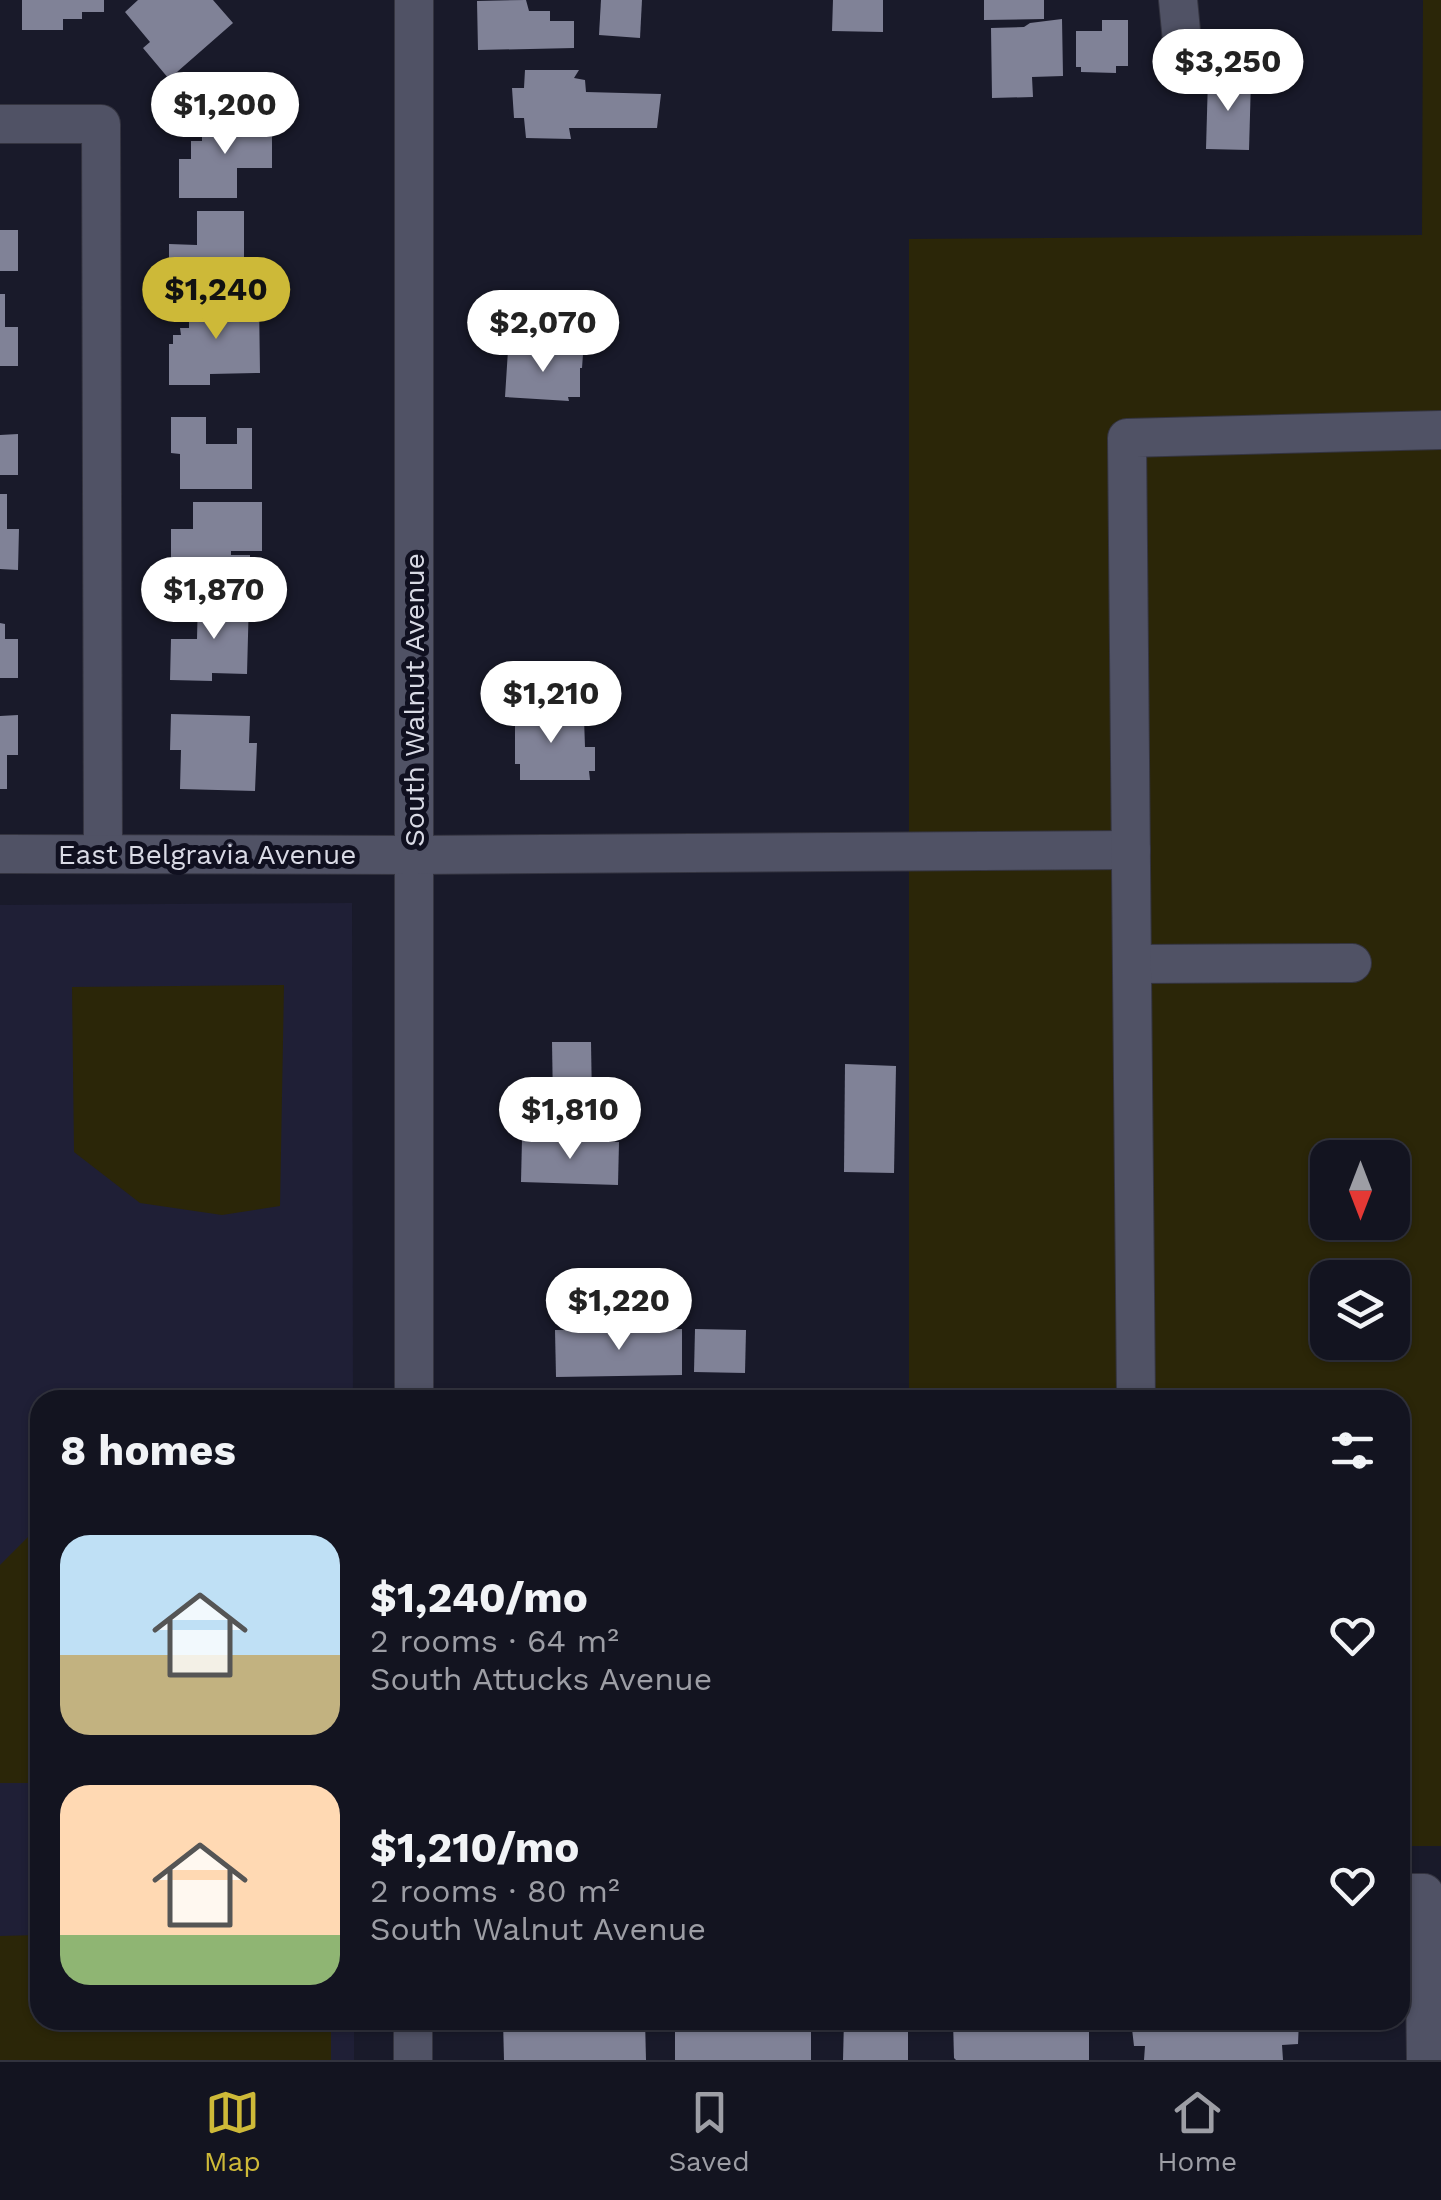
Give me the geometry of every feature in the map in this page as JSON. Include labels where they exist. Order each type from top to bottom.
[{"type":"street","name":"South Walnut Avenue","points":[[414,0],[414,1390]]},
{"type":"street","points":[[1178,0],[1182,41]]},
{"type":"street","points":[[0,124],[101,124],[103,854]]},
{"type":"street","points":[[1136,1390],[1127,438],[1441,430]]},
{"type":"street","name":"East Belgravia Avenue","points":[[0,854],[1131,850]]},
{"type":"street","points":[[1132,964],[1352,962]]},
{"type":"street","points":[[1412,1893],[1426,2060]]},
{"type":"street","points":[[412,2060],[413,2030]]},
{"type":"shaded area","points":[[1423,0],[1441,0],[1441,1846],[1410,1846],[1410,1390],[909,1390],[909,239],[1422,235]]},
{"type":"shaded area","points":[[352,903],[353,1390],[30,1390],[30,2030],[354,2030],[354,2060],[0,2060],[0,905]]},
{"type":"shaded area","points":[[284,985],[280,1206],[222,1215],[140,1203],[74,1152],[72,987]]},
{"type":"shaded area","points":[[30,1535],[30,1783],[0,1783],[0,1565]]},
{"type":"shaded area","points":[[30,1935],[30,2030],[331,2030],[331,2060],[0,2060],[0,1936]]},
{"type":"building","points":[[22,0],[104,0],[104,12],[82,12],[82,19],[63,19],[63,30],[22,30]]},
{"type":"building","points":[[138,0],[213,0],[233,23],[169,79],[143,48],[150,42],[125,12]]},
{"type":"building","points":[[526,0],[529,11],[550,11],[550,21],[574,21],[574,48],[478,50],[477,1]]},
{"type":"building","points":[[601,0],[642,0],[640,38],[599,35]]},
{"type":"building","points":[[833,0],[883,0],[883,32],[832,31]]},
{"type":"building","points":[[984,0],[1044,0],[1044,19],[984,20]]},
{"type":"building","points":[[1062,19],[1063,76],[1032,77],[1033,97],[992,98],[991,28],[1024,27]]},
{"type":"building","points":[[1102,20],[1128,20],[1128,66],[1116,66],[1116,73],[1081,72],[1081,67],[1076,67],[1076,31],[1102,31]]},
{"type":"building","points":[[525,70],[579,70],[574,78],[585,80],[586,92],[661,94],[657,128],[569,128],[571,139],[526,138],[524,118],[514,118],[512,88],[524,88]]},
{"type":"building","points":[[1208,78],[1251,80],[1249,150],[1206,149]]},
{"type":"building","points":[[202,120],[272,120],[272,168],[237,168],[237,198],[179,198],[179,159],[191,159],[191,141],[202,141]]},
{"type":"building","points":[[197,211],[244,211],[244,285],[169,290],[169,244],[197,245]]},
{"type":"building","points":[[0,230],[18,230],[18,271],[0,271]]},
{"type":"building","points":[[0,294],[5,294],[5,327],[18,327],[18,366],[0,366]]},
{"type":"building","points":[[259,300],[260,373],[210,374],[210,385],[169,385],[169,344],[173,344],[173,335],[181,335],[180,328],[189,328],[189,302]]},
{"type":"building","points":[[508,350],[583,354],[580,397],[568,397],[569,401],[505,397]]},
{"type":"building","points":[[171,417],[206,417],[206,444],[237,444],[237,428],[252,428],[252,489],[180,489],[180,454],[171,453]]},
{"type":"building","points":[[18,434],[18,475],[0,475],[0,435]]},
{"type":"building","points":[[0,494],[7,494],[7,529],[19,529],[18,570],[0,569]]},
{"type":"building","points":[[193,502],[262,502],[262,551],[231,551],[231,555],[250,555],[250,571],[230,571],[230,581],[171,581],[171,529],[193,529]]},
{"type":"building","points":[[198,597],[249,598],[247,674],[212,673],[212,681],[170,680],[171,639],[197,639]]},
{"type":"building","points":[[0,623],[5,624],[5,639],[18,639],[18,678],[0,678]]},
{"type":"building","points":[[515,702],[543,702],[543,718],[584,718],[585,747],[595,747],[595,771],[589,771],[590,780],[520,780],[520,764],[515,764]]},
{"type":"building","points":[[171,714],[250,716],[249,743],[257,743],[255,791],[180,789],[181,750],[170,750]]},
{"type":"building","points":[[18,715],[18,755],[7,755],[7,789],[0,789],[0,716]]},
{"type":"building","points":[[552,1042],[591,1042],[592,1102],[553,1103]]},
{"type":"building","points":[[845,1064],[896,1066],[894,1173],[844,1172]]},
{"type":"building","points":[[522,1139],[619,1142],[618,1185],[521,1182]]},
{"type":"building","points":[[682,1329],[682,1375],[556,1377],[555,1330]]},
{"type":"building","points":[[695,1329],[746,1330],[745,1373],[694,1372]]},
{"type":"building","points":[[503,2030],[645,2030],[646,2060],[504,2060]]},
{"type":"building","points":[[675,2030],[811,2030],[811,2060],[675,2060]]},
{"type":"building","points":[[844,2030],[908,2030],[908,2060],[843,2060]]},
{"type":"building","points":[[953,2030],[1089,2030],[1089,2060],[954,2058]]},
{"type":"building","points":[[1132,2030],[1299,2030],[1298,2044],[1282,2045],[1283,2060],[1144,2060],[1145,2046],[1134,2046]]}]
